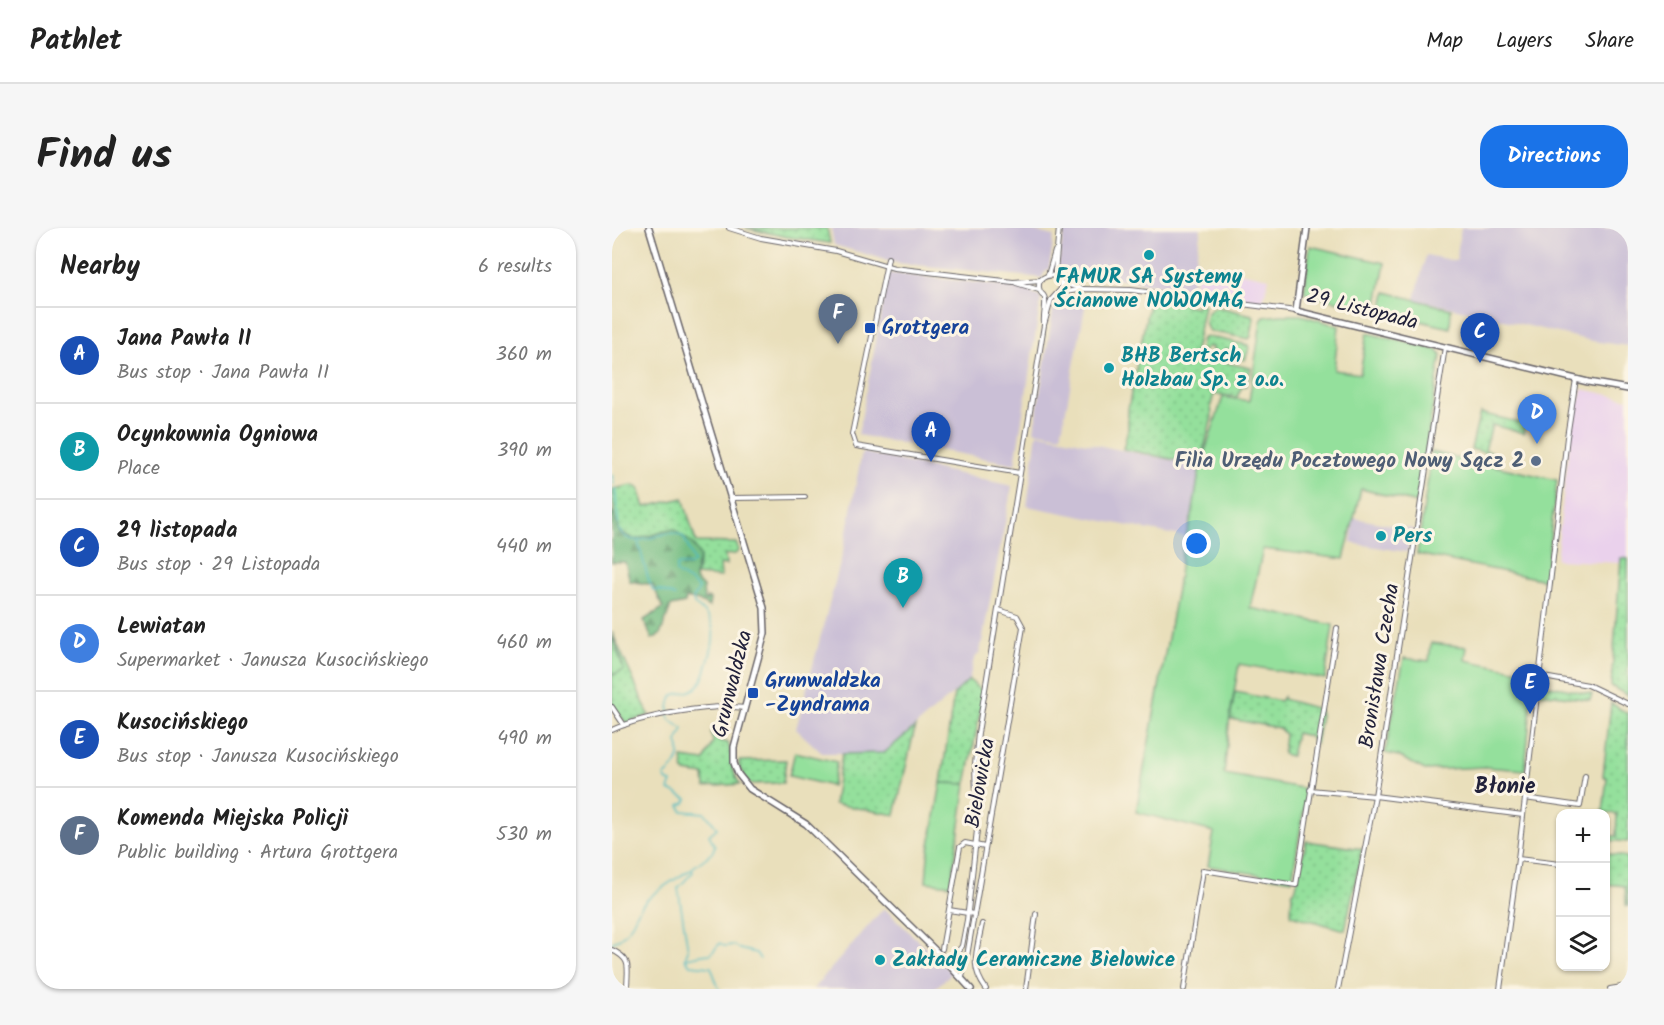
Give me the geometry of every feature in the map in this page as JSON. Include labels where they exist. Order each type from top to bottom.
[{"type":"street","name":"Grunwaldzka","points":[[649,228],[759,588],[765,620],[765,633],[734,756],[736,769],[750,789],[806,824],[948,963],[971,989]]},
{"type":"street","points":[[729,228],[761,238],[836,250],[886,266],[1013,282],[1040,290]]},
{"type":"street","points":[[948,963],[962,946],[968,912],[976,845],[976,745],[1044,325],[1050,303],[1059,293],[1061,283],[1057,277],[1056,251],[1059,228]]},
{"type":"street","points":[[1296,311],[1307,228]]},
{"type":"street","points":[[1013,282],[1041,280],[1048,275],[1056,251]]},
{"type":"street","points":[[888,258],[852,434],[856,446],[1020,473]]},
{"type":"street","points":[[1048,275],[1057,277]]},
{"type":"street","points":[[1041,280],[1040,290],[1045,300],[1044,325]]},
{"type":"street","name":"29 Listopada","points":[[1061,283],[1084,289]]},
{"type":"street","name":"29 Listopada","points":[[1059,293],[1084,289],[1131,290],[1296,311],[1576,379],[1628,388]]},
{"type":"street","points":[[1043,295],[1054,297]]},
{"type":"street","name":"Bronisława Czecha","points":[[1338,989],[1375,796],[1445,347]]},
{"type":"street","points":[[1500,989],[1576,379]]},
{"type":"street","points":[[732,498],[805,497]]},
{"type":"street","name":"Bielowicka","points":[[962,977],[1023,627],[1017,616],[999,610]]},
{"type":"street","points":[[1184,989],[1203,870],[1296,885],[1336,628]]},
{"type":"street","points":[[1538,676],[1588,685],[1628,704]]},
{"type":"street","points":[[612,730],[669,714],[730,706],[745,708]]},
{"type":"street","points":[[612,707],[624,725]]},
{"type":"street","points":[[1525,798],[1580,806],[1586,776]]},
{"type":"street","points":[[1310,790],[1522,815]]},
{"type":"street","points":[[942,948],[960,847],[965,843],[985,847]]},
{"type":"street","points":[[1518,859],[1556,864]]},
{"type":"street","points":[[949,910],[974,914]]},
{"type":"street","points":[[1026,989],[1036,914]]},
{"type":"street","points":[[982,924],[975,964],[976,972],[986,989]]},
{"type":"street","points":[[612,950],[627,960],[627,989]]},
{"type":"street","points":[[1610,989],[1628,986]]},
{"type":"shaded area","points":[[831,228],[1020,228],[1054,236],[1049,269],[1042,278],[897,263],[834,245]]},
{"type":"shaded area","points":[[1065,228],[1201,228],[1191,290],[1057,270]]},
{"type":"shaded area","points":[[1461,228],[1628,228],[1628,346],[1592,341],[1415,299],[1426,255],[1456,261]]},
{"type":"shaded area","points":[[1198,264],[1269,278],[1262,305],[1194,292]]},
{"type":"shaded area","points":[[889,273],[1025,288],[1041,298],[1015,464],[858,435]]},
{"type":"shaded area","points":[[1087,296],[1090,302],[1086,302],[1061,436],[1034,431],[1055,298]]},
{"type":"shaded area","points":[[1582,389],[1628,399],[1628,559],[1621,558],[1620,563],[1556,560],[1571,430]]},
{"type":"shaded area","points":[[1037,433],[1200,466],[1192,516],[1186,537],[1027,506]]},
{"type":"shaded area","points":[[862,452],[1012,486],[980,652],[974,659],[969,680],[884,753],[822,753],[796,729],[843,552]]},
{"type":"shaded area","points":[[1354,518],[1413,529],[1407,552],[1351,543]]},
{"type":"shaded area","points":[[884,908],[952,973],[934,989],[813,989]]},
{"type":"green space","points":[[745,228],[827,228],[830,243],[787,237]]},
{"type":"green space","points":[[1310,246],[1385,263],[1376,309],[1374,311],[1304,293]]},
{"type":"green space","points":[[1152,288],[1187,293],[1185,305],[1196,307],[1198,303],[1204,305],[1194,356],[1251,368],[1246,386],[1242,387],[1237,397],[1214,394],[1211,405],[1212,417],[1200,465],[1123,449],[1128,429],[1128,409]]},
{"type":"green space","points":[[1386,292],[1451,309],[1450,328],[1382,312]]},
{"type":"green space","points":[[1218,307],[1254,317],[1249,339],[1209,331],[1205,322],[1206,316],[1212,308]]},
{"type":"green space","points":[[1301,315],[1339,326],[1334,370],[1360,374],[1367,333],[1437,350],[1441,355],[1417,503],[1361,489],[1344,559],[1263,549],[1250,608],[1333,625],[1325,679],[1239,664],[1230,715],[1224,774],[1307,789],[1292,880],[1208,866],[1214,832],[1136,812],[1183,545],[1192,516],[1200,466],[1223,397],[1249,401],[1261,321],[1264,317]]},
{"type":"green space","points":[[1210,337],[1248,345],[1245,360],[1230,357],[1231,350],[1225,349],[1223,355],[1212,353],[1212,347],[1206,347],[1205,351],[1200,350],[1202,338]]},
{"type":"green space","points":[[1480,413],[1526,424],[1524,433],[1492,425],[1485,450],[1498,454],[1498,456],[1471,449]]},
{"type":"green space","points":[[1432,452],[1557,480],[1545,580],[1417,554]]},
{"type":"green space","points":[[632,485],[639,488],[645,507],[683,498],[696,542],[736,543],[739,550],[735,554],[725,555],[726,565],[720,564],[721,577],[696,575],[700,557],[692,543],[664,532],[634,540],[617,530],[613,489]]},
{"type":"green space","points":[[612,512],[618,530],[634,540],[673,529],[692,543],[700,557],[695,579],[703,587],[704,600],[710,599],[709,607],[699,601],[686,598],[685,603],[671,606],[660,635],[652,639],[644,620],[663,608],[653,585],[630,581],[625,562],[612,562]]},
{"type":"green space","points":[[1621,558],[1628,559],[1628,696],[1611,686]]},
{"type":"green space","points":[[612,632],[649,715],[626,723],[612,704],[612,675],[624,669]]},
{"type":"green space","points":[[612,636],[624,670],[612,675]]},
{"type":"green space","points":[[1431,643],[1467,647],[1465,660],[1534,674],[1525,770],[1484,767],[1425,770],[1398,756],[1385,753],[1404,658],[1429,661]]},
{"type":"green space","points":[[969,680],[984,692],[966,784],[941,783],[954,694]]},
{"type":"green space","points":[[1541,684],[1592,694],[1590,700],[1540,693]]},
{"type":"green space","points":[[1235,692],[1280,701],[1283,697],[1283,699],[1319,709],[1321,715],[1316,745],[1309,736],[1296,733],[1291,756],[1283,754],[1285,734],[1279,728],[1230,719]]},
{"type":"green space","points":[[1611,703],[1628,714],[1628,842],[1610,840],[1610,836],[1616,836],[1617,814],[1610,813],[1610,809],[1603,809],[1607,778],[1603,776]]},
{"type":"green space","points":[[915,727],[895,815],[834,804],[842,754],[884,753]]},
{"type":"green space","points":[[716,731],[720,741],[728,743],[733,768],[740,784],[705,787],[704,775],[684,772],[682,758],[704,761],[713,742],[711,732]]},
{"type":"green space","points":[[795,752],[837,762],[832,786],[789,776]]},
{"type":"green space","points":[[786,760],[783,783],[749,784],[739,767],[739,761]]},
{"type":"green space","points":[[941,783],[966,784],[951,885],[926,882],[928,856]]},
{"type":"green space","points":[[1306,841],[1362,849],[1345,930],[1291,915],[1292,893],[1296,888]]},
{"type":"green space","points":[[1610,854],[1627,857],[1628,906],[1626,905],[1625,886],[1610,884]]},
{"type":"waterway","points":[[612,475],[614,484]]},
{"type":"waterway","points":[[615,488],[619,530],[626,537],[642,540],[675,533],[684,537],[694,562],[690,565],[677,565],[676,572],[699,589],[693,599],[694,604],[707,616],[713,630],[713,645],[701,682],[694,690],[673,695],[669,719],[683,729],[677,742],[679,747],[677,762],[664,776],[667,781],[672,782],[669,790],[687,799],[680,805],[682,811],[705,813],[717,828],[709,835],[715,846],[712,853],[691,869],[693,872],[678,888],[688,950],[685,958],[690,965],[711,967],[719,989]]},
{"type":"waterway","points":[[638,542],[647,576],[654,591],[659,590],[675,596]]},
{"type":"waterway","points":[[612,943],[626,933],[647,900],[690,870]]},
{"type":"waterway","points":[[686,958],[711,954],[720,943],[724,946],[734,945],[739,949],[756,953],[760,959]]},
{"type":"place","name":"FAMUR SA Systemy Ścianowe NOWOMAG","points":[[1149,255]]},
{"type":"place","name":"Grottgera","points":[[870,328]]},
{"type":"place","name":"Komenda Miejska Policji","points":[[838,344]]},
{"type":"place","name":"29 listopada","points":[[1480,363]]},
{"type":"place","name":"BHB Bertsch Holzbau Sp. z o.o.","points":[[1109,368]]},
{"type":"place","name":"Lewiatan","points":[[1537,444]]},
{"type":"place","name":"Filia Urzędu Pocztowego Nowy Sącz 2","points":[[1536,461]]},
{"type":"place","name":"Jana Pawła II","points":[[931,462]]},
{"type":"place","name":"Pers","points":[[1381,536]]},
{"type":"place","name":"Ocynkownia Ogniowa","points":[[903,608]]},
{"type":"place","name":"Grunwaldzka -Zyndrama","points":[[753,693]]},
{"type":"place","name":"Kusocińskiego","points":[[1530,714]]},
{"type":"place","name":"Zakłady Ceramiczne Bielowice","points":[[880,960]]},
{"type":"district","name":"Błonie","points":[[1505,787]]}]
